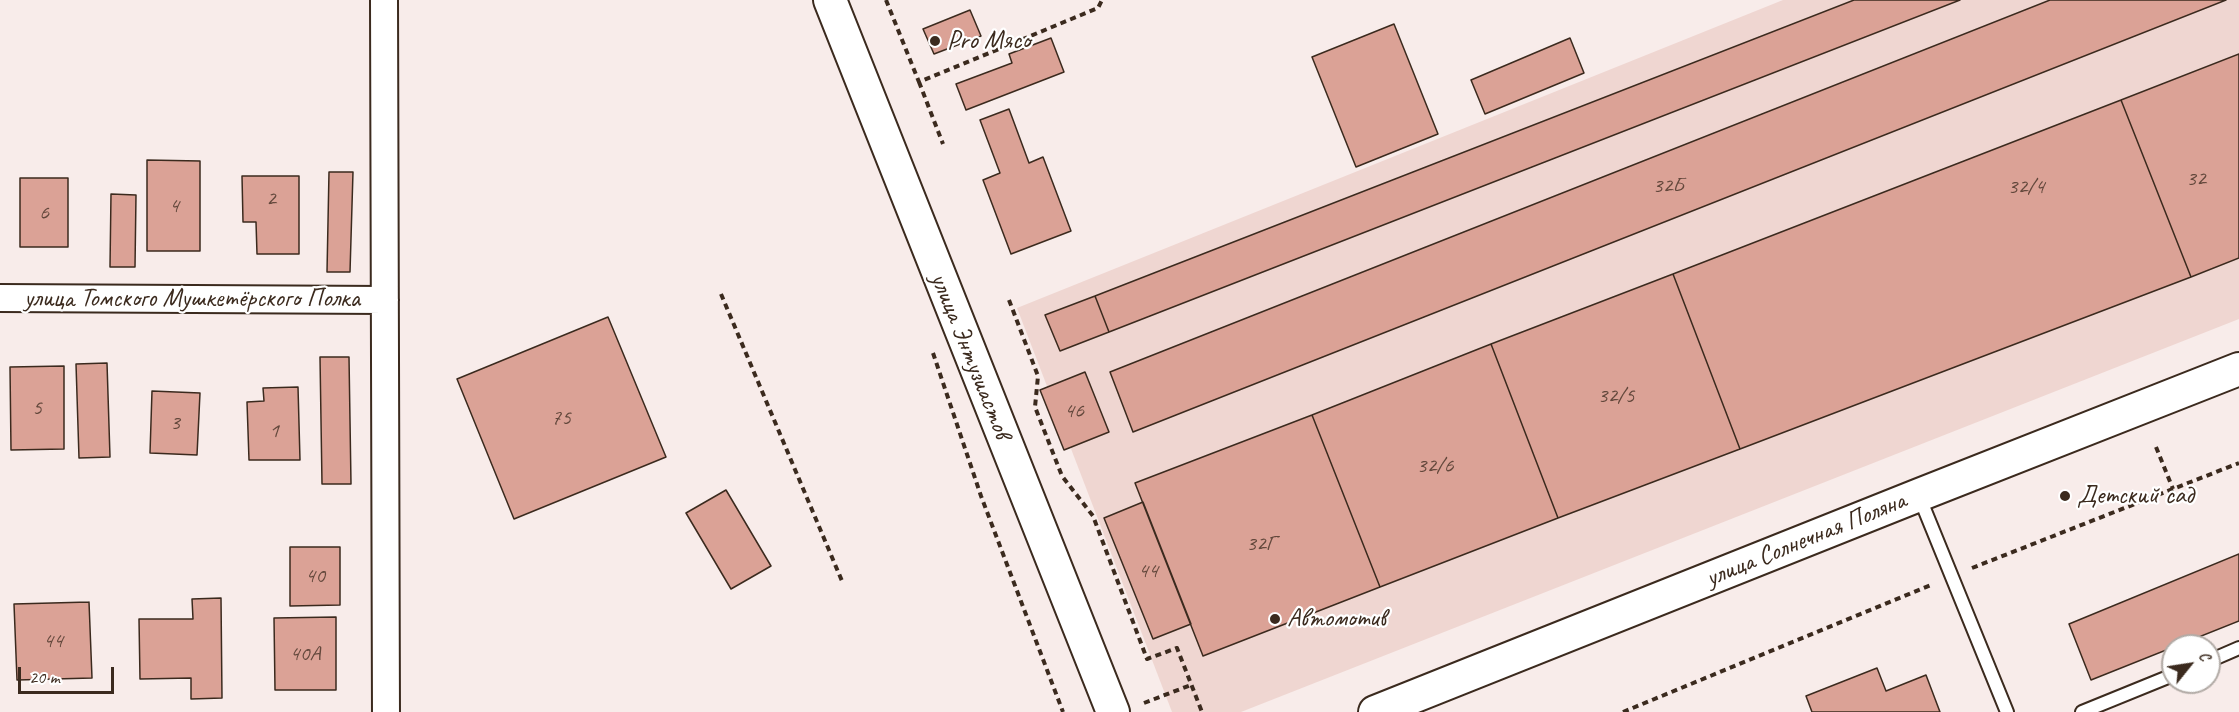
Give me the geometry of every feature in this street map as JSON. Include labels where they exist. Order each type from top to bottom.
[{"type":"street","points":[[384,0],[386,712]]},
{"type":"street","name":"улица Энтузиастов","points":[[830,0],[986,397],[1126,708]]},
{"type":"street","name":"улица Томского Мушкетёрского Полка","points":[[0,298],[385,300]]},
{"type":"street","name":"улица Солнечная Поляна","points":[[1375,712],[2239,369]]},
{"type":"lane","points":[[1919,495],[2007,712]]},
{"type":"lane","points":[[2221,656],[2239,648]]},
{"type":"lane","points":[[2082,712],[2161,680]]},
{"type":"path","points":[[886,0],[943,144]]},
{"type":"path","points":[[919,82],[1098,8],[1102,0]]},
{"type":"path","points":[[721,294],[842,581]]},
{"type":"path","points":[[1009,300],[1038,376],[1035,407],[1062,476],[1093,516],[1147,659],[1177,648],[1202,712]]},
{"type":"path","points":[[931,346],[981,496],[1063,712]]},
{"type":"path","points":[[2156,447],[2173,489]]},
{"type":"path","points":[[1126,708],[1191,685]]},
{"type":"shaded area","points":[[1783,0],[2239,0],[2239,319],[1241,712],[1172,712],[1017,308]]},
{"type":"building","points":[[1854,0],[1960,0],[1109,332],[1095,296]]},
{"type":"building","points":[[2050,0],[2226,0],[1133,432],[1110,372]]},
{"type":"building","points":[[970,10],[981,36],[934,54],[923,29]]},
{"type":"building","points":[[1394,24],[1438,134],[1356,167],[1312,57]]},
{"type":"building","points":[[1051,38],[1064,72],[966,110],[956,84],[1012,63],[1009,54]]},
{"type":"building","points":[[1570,38],[1584,73],[1485,114],[1471,80]]},
{"type":"building","points":[[2239,54],[2239,258],[2191,277],[2121,100]]},
{"type":"building","points":[[2121,100],[2191,277],[1740,449],[1673,274]]},
{"type":"building","points":[[1009,109],[1029,163],[1043,157],[1071,231],[1011,254],[983,180],[1000,173],[980,120]]},
{"type":"building","points":[[147,160],[200,161],[200,251],[147,251]]},
{"type":"building","points":[[329,172],[353,172],[350,272],[327,272]]},
{"type":"building","points":[[242,176],[299,176],[299,254],[257,254],[256,222],[243,222]]},
{"type":"building","points":[[20,178],[68,178],[68,247],[20,247]]},
{"type":"building","points":[[111,194],[136,195],[135,267],[110,267]]},
{"type":"building","points":[[1673,274],[1740,449],[1558,518],[1491,344]]},
{"type":"building","points":[[1095,296],[1109,332],[1060,351],[1045,315]]},
{"type":"building","points":[[608,317],[666,457],[514,519],[457,379]]},
{"type":"building","points":[[1491,344],[1558,518],[1380,587],[1312,415]]},
{"type":"building","points":[[320,357],[349,357],[351,484],[322,484]]},
{"type":"building","points":[[107,363],[110,457],[79,458],[76,364]]},
{"type":"building","points":[[64,366],[64,449],[11,450],[10,367]]},
{"type":"building","points":[[1085,372],[1109,432],[1064,450],[1040,390]]},
{"type":"building","points":[[298,387],[300,460],[249,460],[247,402],[264,401],[263,388]]},
{"type":"building","points":[[152,391],[200,393],[197,455],[150,453]]},
{"type":"building","points":[[1312,415],[1380,587],[1203,656],[1135,483]]},
{"type":"building","points":[[726,490],[771,566],[731,589],[686,513]]},
{"type":"building","points":[[1143,502],[1191,624],[1153,639],[1104,518]]},
{"type":"building","points":[[290,547],[340,547],[340,605],[290,606]]},
{"type":"building","points":[[2239,554],[2239,621],[2206,634],[2161,634],[2161,652],[2091,680],[2069,624]]},
{"type":"building","points":[[221,598],[222,698],[191,699],[191,678],[140,679],[139,619],[193,619],[192,599]]},
{"type":"building","points":[[89,602],[92,678],[17,680],[14,604]]},
{"type":"building","points":[[336,617],[336,690],[275,690],[274,618]]},
{"type":"building","points":[[1877,668],[1886,691],[1926,675],[1940,712],[1812,712],[1806,696]]},
{"type":"place","name":"Pro Мясо","points":[[935,41]]},
{"type":"place","name":"Детский сад","points":[[2065,496]]},
{"type":"place","name":"Автомотив","points":[[1275,619]]}]
